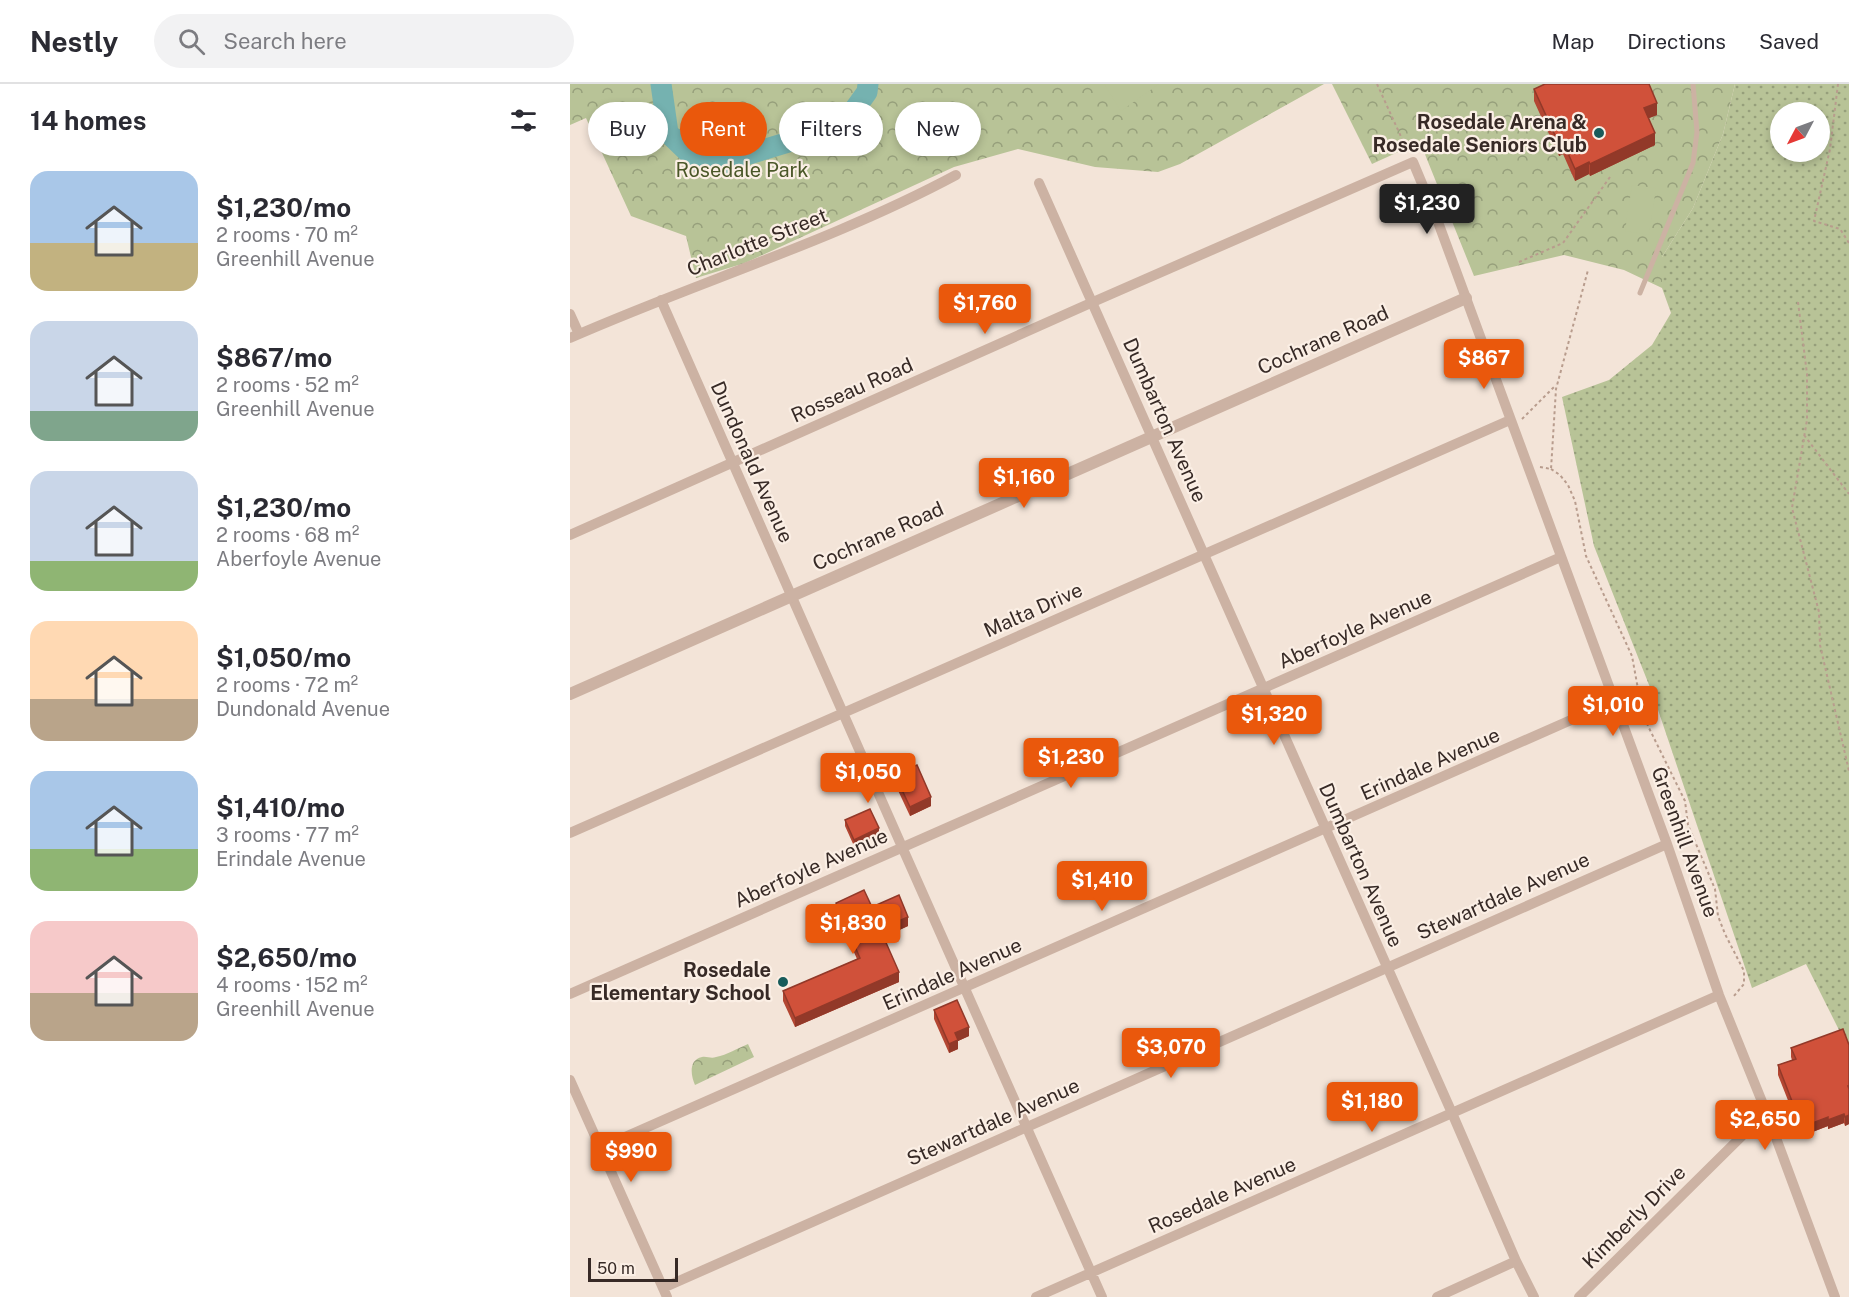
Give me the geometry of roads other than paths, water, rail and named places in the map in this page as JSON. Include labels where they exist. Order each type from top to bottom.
[{"type":"street","name":"Greenhill Avenue","points":[[1413,162],[1516,419],[1561,557],[1667,844],[1719,995],[1769,1119],[1835,1297]]},
{"type":"street","name":"Rosseau Road","points":[[570,535],[1413,162]]},
{"type":"street","name":"Charlotte Street","points":[[574,336],[757,264],[920,194],[956,175]]},
{"type":"street","name":"Dumbarton Avenue","points":[[1039,183],[1153,435],[1386,968],[1534,1297]]},
{"type":"street","name":"Cochrane Road","points":[[570,694],[1466,298]]},
{"type":"street","name":"Dundonald Avenue","points":[[661,300],[792,595],[842,714],[904,848],[1102,1297]]},
{"type":"street","points":[[570,314],[574,336]]},
{"type":"street","name":"Malta Drive","points":[[570,833],[1516,419]]},
{"type":"street","name":"Aberfoyle Avenue","points":[[570,994],[1561,557]]},
{"type":"street","name":"Erindale Avenue","points":[[600,1148],[1326,830],[1614,701]]},
{"type":"street","name":"Stewartdale Avenue","points":[[665,1292],[1027,1127],[1667,844]]},
{"type":"street","name":"Rosedale Avenue","points":[[1036,1297],[1719,995]]},
{"type":"street","points":[[570,1080],[665,1292]]},
{"type":"street","name":"Kimberly Drive","points":[[1580,1297],[1753,1125],[1769,1119]]},
{"type":"street","points":[[1437,1297],[1516,1261]]},
{"type":"lane","points":[[1640,293],[1693,163],[1697,132],[1693,84]]},
{"type":"waterway","points":[[661,84],[668,133],[697,161],[729,166],[746,155],[828,130],[849,117],[867,92],[868,84]]},
{"type":"place","name":"Rosedale Arena & Rosedale Seniors Club","points":[[1599,133]]},
{"type":"place","name":"Rosedale Elementary School","points":[[783,982]]},
{"type":"park label","name":"Rosedale Park","points":[[742,170]]}]
